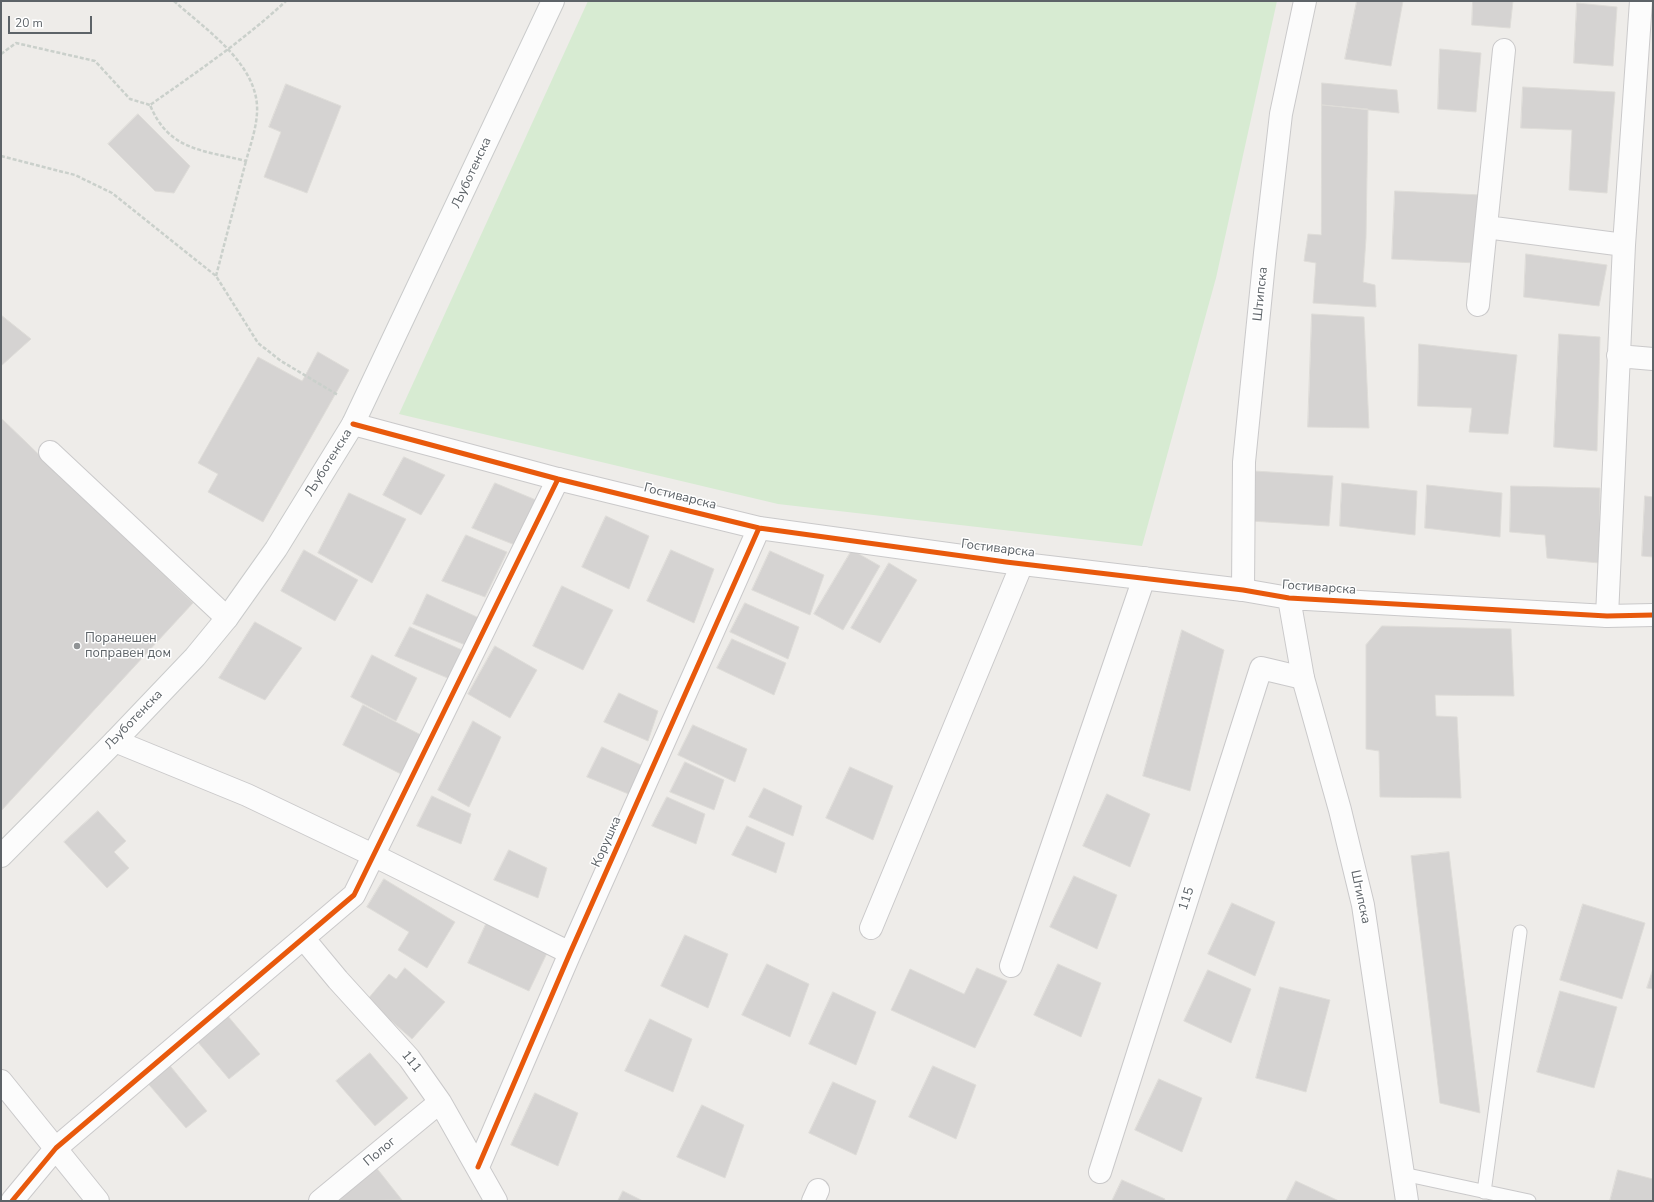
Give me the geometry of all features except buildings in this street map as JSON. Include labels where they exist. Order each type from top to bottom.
[{"type":"street","name":"Љуботенска","points":[[1,856],[115,741],[195,657],[227,618],[276,549],[353,424],[553,1]]},
{"type":"street","name":"Штипска","points":[[1243,590],[1244,462],[1265,253],[1281,114],[1305,1]]},
{"type":"street","points":[[1607,616],[1624,245],[1641,1]]},
{"type":"street","points":[[1478,305],[1504,50]]},
{"type":"street","points":[[1486,227],[1624,245]]},
{"type":"street","points":[[1618,356],[1653,359]]},
{"type":"street","name":"Гостиварска","points":[[353,424],[558,478],[759,528],[1022,564],[1243,590],[1289,598],[1607,616],[1653,616]]},
{"type":"street","points":[[50,452],[227,618]]},
{"type":"street","points":[[12,1201],[56,1148],[354,895],[375,856],[558,478]]},
{"type":"street","name":"Корушка","points":[[478,1167],[570,953],[759,528]]},
{"type":"street","points":[[871,928],[1022,564]]},
{"type":"street","points":[[1011,966],[1144,578]]},
{"type":"street","name":"Штипска","points":[[1289,598],[1303,678],[1340,810],[1363,905],[1407,1201]]},
{"type":"street","name":"115","points":[[1100,1172],[1261,668],[1303,678]]},
{"type":"street","points":[[115,741],[247,795],[375,856],[570,953]]},
{"type":"street","name":"111","points":[[304,939],[338,980],[408,1058],[440,1102],[496,1201]]},
{"type":"street","points":[[1,1081],[98,1201]]},
{"type":"street","name":"Полог","points":[[320,1201],[440,1102]]},
{"type":"lane","points":[[1484,1192],[1520,932]]},
{"type":"lane","points":[[1403,1174],[1529,1201]]},
{"type":"path","points":[[174,1],[228,50],[243,66],[255,91],[257,112],[246,161],[216,276]]},
{"type":"path","points":[[150,105],[228,50],[286,1]]},
{"type":"path","points":[[1,54],[16,43],[95,61],[130,99],[150,105]]},
{"type":"path","points":[[150,105],[156,120],[173,139],[186,146],[246,161]]},
{"type":"path","points":[[1,156],[75,175],[112,193],[216,276],[258,343],[280,361],[335,394]]},
{"type":"green space","points":[[588,1],[1277,1],[1216,278],[1142,546],[778,504],[399,414]]},
{"type":"cycle path","points":[[353,424],[558,479],[759,528],[1006,562],[1243,590],[1289,598],[1607,616],[1653,615]]},
{"type":"cycle path","points":[[12,1201],[56,1148],[354,895],[558,479]]},
{"type":"cycle path","points":[[478,1167],[570,953],[759,528]]},
{"type":"place","name":"Поранешен поправен дом","points":[[77,646]]}]
